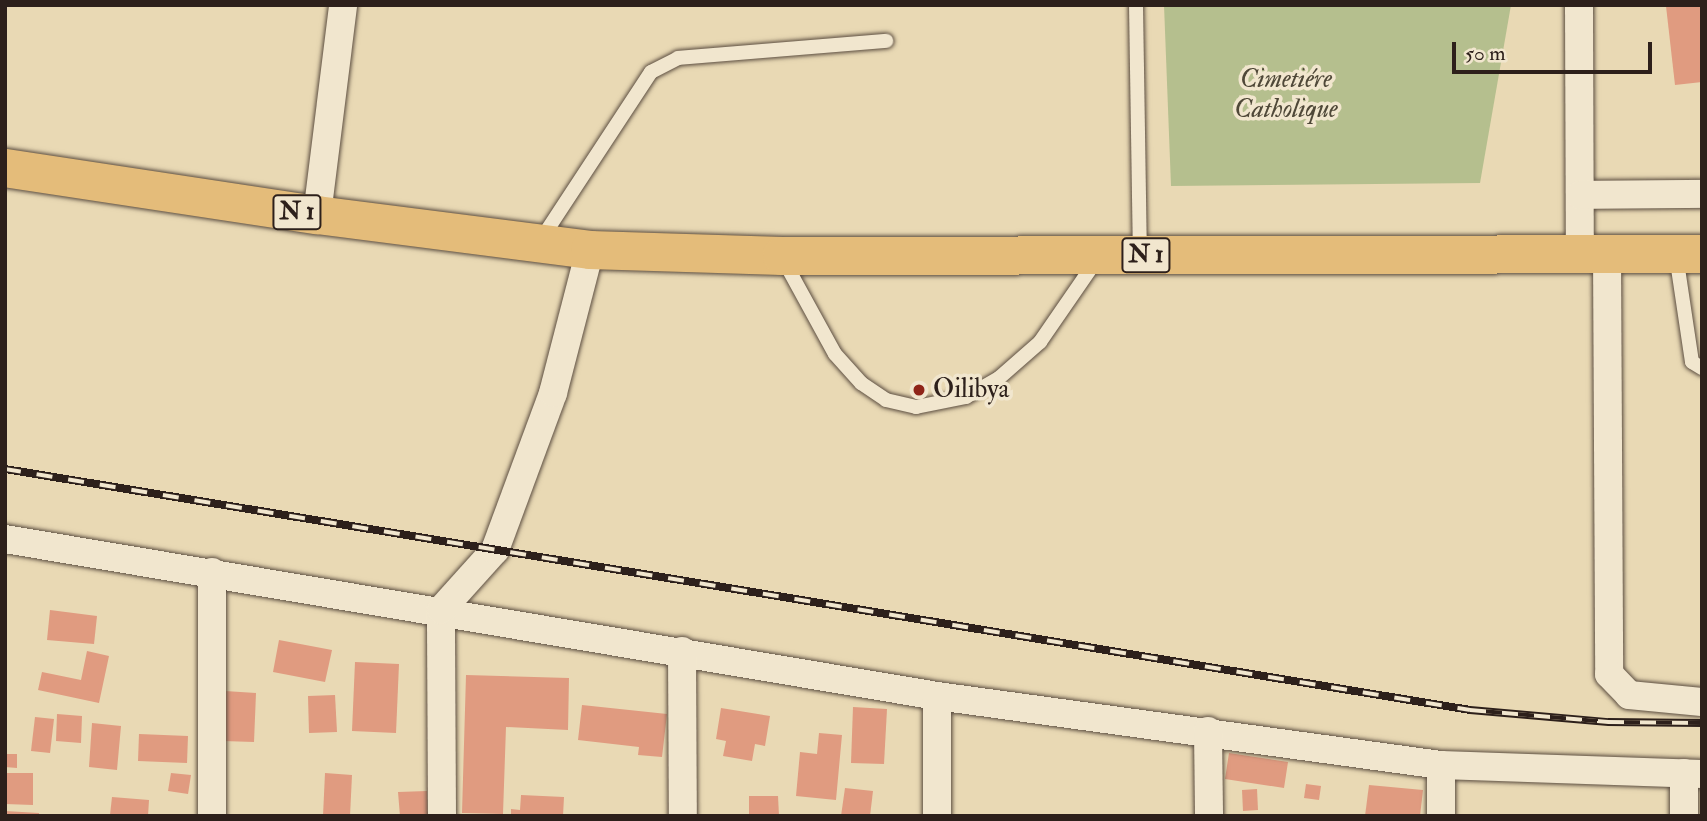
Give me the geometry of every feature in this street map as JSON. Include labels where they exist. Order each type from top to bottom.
[{"type":"highway","name":"N 1","points":[[5,168],[537,246],[590,250],[782,256],[1689,254]]},
{"type":"street","points":[[317,215],[343,5]]},
{"type":"street","points":[[1579,5],[1580,195],[1594,254],[1609,674],[1629,695],[1702,702]]},
{"type":"street","points":[[1580,195],[1702,194]]},
{"type":"street","points":[[442,816],[441,610],[495,550],[553,393],[590,250]]},
{"type":"street","points":[[5,539],[937,695],[1441,765],[1693,773],[1684,816]]},
{"type":"street","points":[[212,572],[212,816]]},
{"type":"street","points":[[682,651],[683,816]]},
{"type":"street","points":[[937,695],[937,816]]},
{"type":"street","points":[[1208,731],[1209,816]]},
{"type":"street","points":[[1441,765],[1441,816]]},
{"type":"lane","points":[[1136,5],[1140,255]]},
{"type":"lane","points":[[537,246],[651,72],[678,58],[886,41]]},
{"type":"lane","points":[[1689,254],[1692,362],[1702,368]]},
{"type":"lane","points":[[782,256],[835,354],[861,383],[886,400],[916,407],[966,397],[999,379],[1040,342],[1099,256]]},
{"type":"green space","name":"Cimetiére Catholique","points":[[1164,5],[1511,5],[1480,183],[1171,186]]},
{"type":"building","points":[[1702,5],[1702,82],[1675,85],[1666,6]]},
{"type":"building","points":[[50,610],[97,616],[94,644],[47,640]]},
{"type":"building","points":[[279,640],[332,650],[325,682],[273,672]]},
{"type":"building","points":[[87,651],[109,656],[99,703],[38,690],[42,672],[81,680]]},
{"type":"building","points":[[355,662],[399,664],[396,733],[352,731]]},
{"type":"building","points":[[466,675],[569,678],[568,730],[506,727],[503,814],[462,813]]},
{"type":"building","points":[[225,691],[256,693],[254,742],[223,741]]},
{"type":"building","points":[[335,695],[337,732],[309,733],[308,696]]},
{"type":"building","points":[[582,705],[667,714],[662,757],[638,755],[639,747],[578,740]]},
{"type":"building","points":[[853,707],[887,709],[884,764],[851,763]]},
{"type":"building","points":[[721,708],[770,716],[765,746],[755,744],[752,761],[723,756],[726,741],[716,739]]},
{"type":"building","points":[[57,714],[82,716],[81,743],[56,741]]},
{"type":"building","points":[[35,717],[54,719],[50,753],[31,751]]},
{"type":"building","points":[[92,723],[121,726],[117,770],[89,767]]},
{"type":"building","points":[[819,733],[842,735],[836,800],[796,796],[800,752],[817,754]]},
{"type":"building","points":[[139,734],[188,736],[187,763],[138,761]]},
{"type":"building","points":[[1229,753],[1288,762],[1284,788],[1225,779]]},
{"type":"building","points":[[5,754],[17,754],[17,768],[5,767]]},
{"type":"building","points":[[5,773],[33,773],[33,805],[5,804]]},
{"type":"building","points":[[171,773],[191,775],[188,794],[168,791]]},
{"type":"building","points":[[325,773],[352,775],[350,816],[323,816]]},
{"type":"building","points":[[1306,784],[1321,786],[1319,800],[1304,798]]},
{"type":"building","points":[[1369,785],[1423,790],[1420,816],[1365,816]]},
{"type":"building","points":[[845,788],[873,791],[870,816],[841,816]]},
{"type":"building","points":[[1257,789],[1258,810],[1243,811],[1242,790]]},
{"type":"building","points":[[427,791],[428,816],[400,816],[398,792]]},
{"type":"building","points":[[521,795],[564,797],[563,816],[511,816],[511,809],[520,810]]},
{"type":"building","points":[[749,796],[778,796],[779,816],[749,816]]},
{"type":"building","points":[[112,797],[149,800],[148,816],[110,815]]},
{"type":"building","points":[[5,811],[39,813],[39,816],[5,816]]},
{"type":"railway","points":[[5,469],[1470,710],[1608,722],[1702,723]]},
{"type":"place","name":"Oilibya","points":[[919,390]]}]
